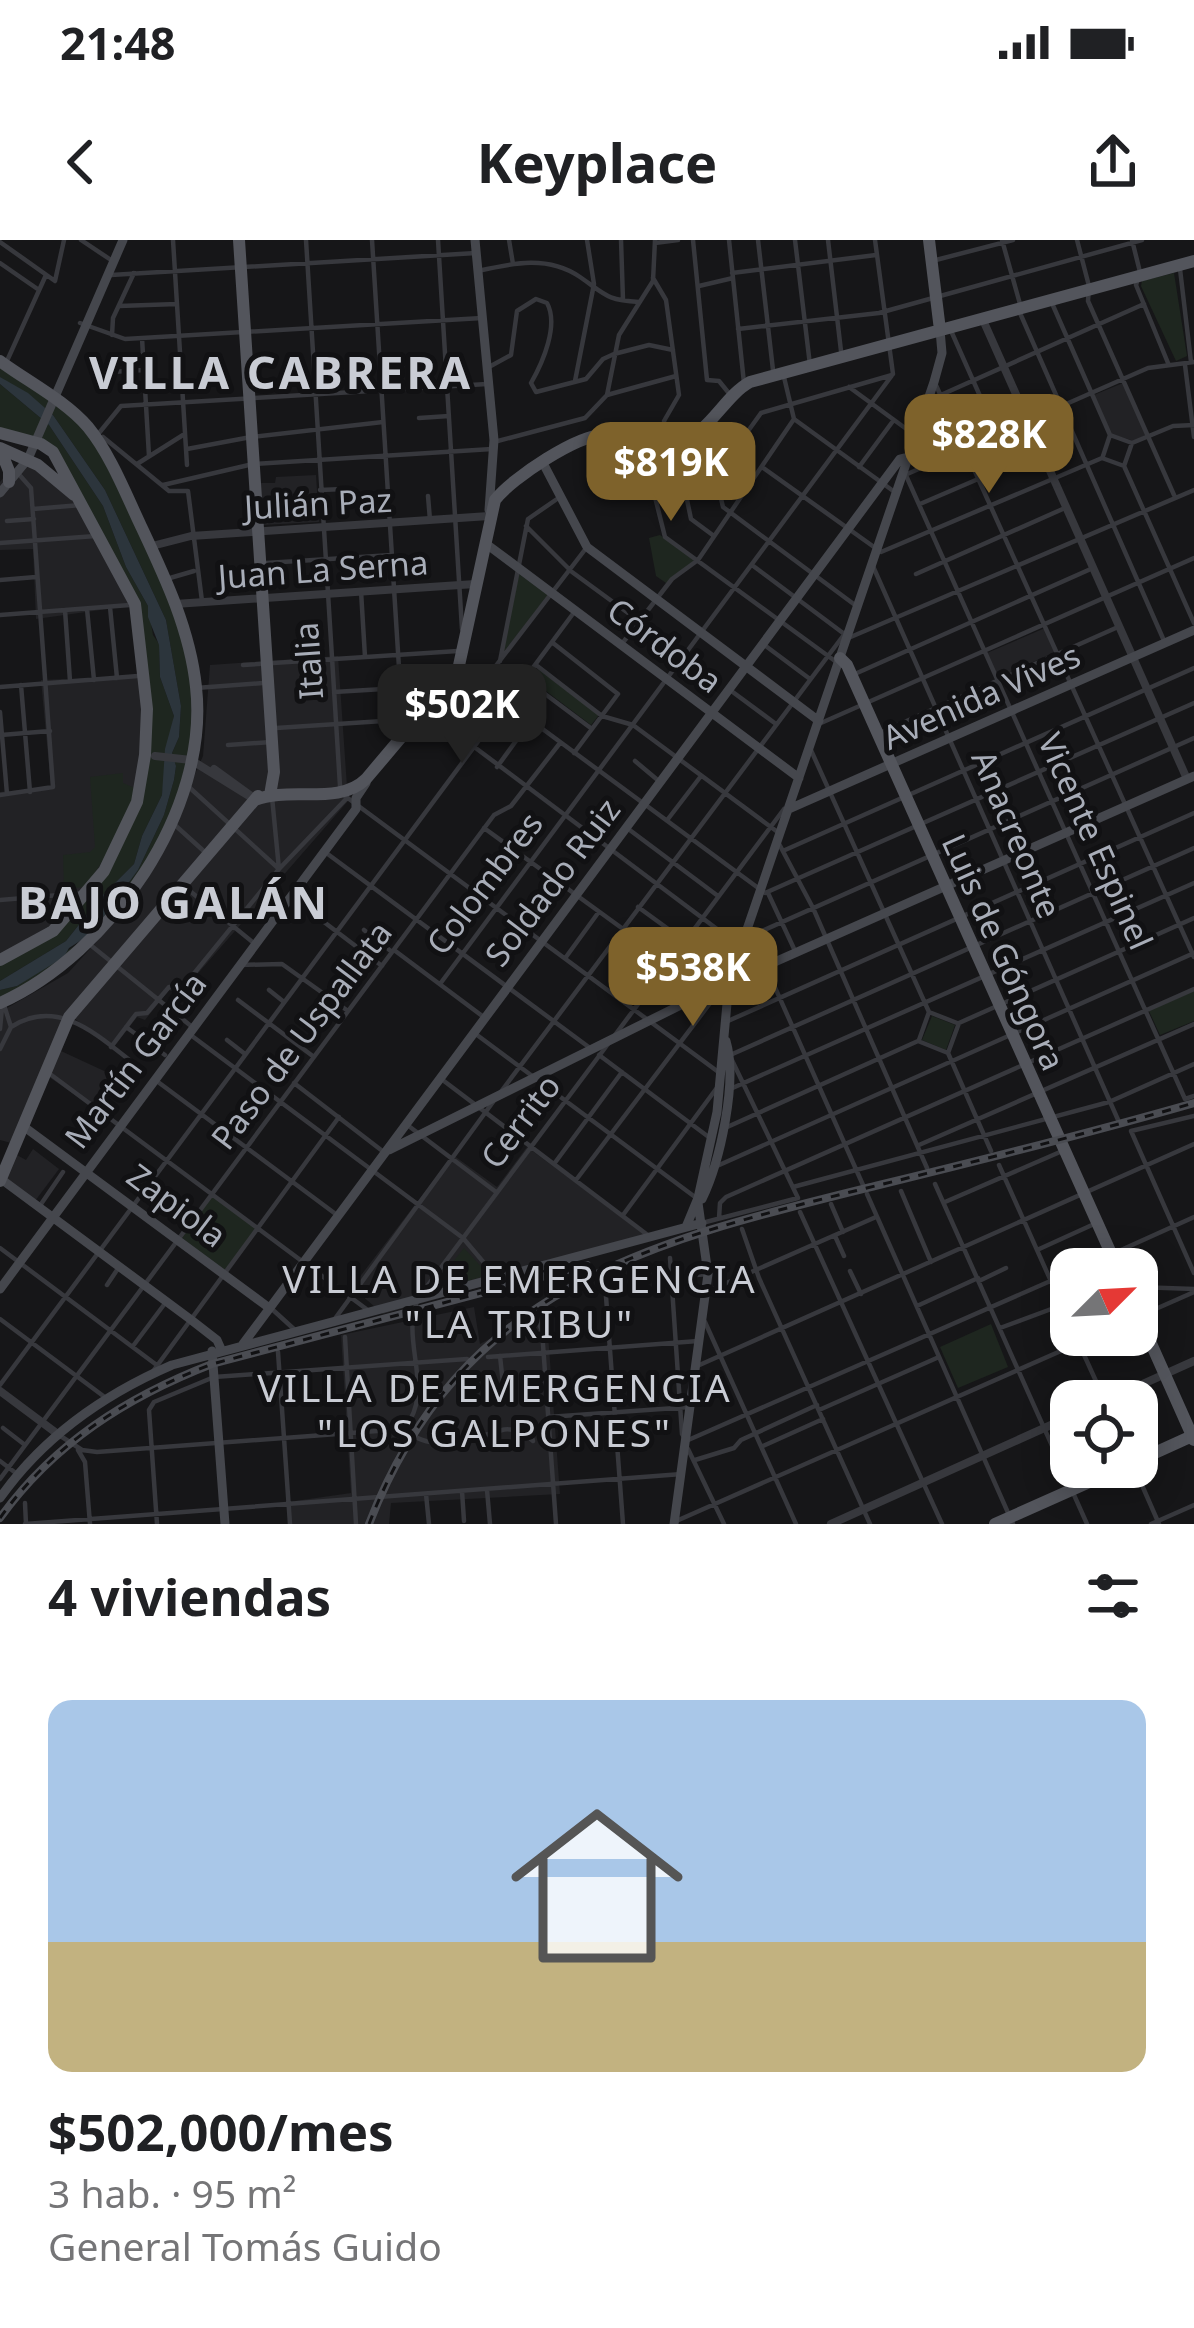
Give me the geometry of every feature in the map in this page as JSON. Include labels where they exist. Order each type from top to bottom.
[{"type":"main road","points":[[9,483],[120,240]]},
{"type":"main road","points":[[239,240],[275,791]]},
{"type":"main road","points":[[255,800],[275,791],[344,795],[355,789],[456,673],[463,649],[468,584],[484,547],[495,493],[475,240]]},
{"type":"main road","points":[[686,1227],[698,1198],[725,1081],[723,1026],[729,982],[764,892],[775,833],[790,805],[819,722],[835,659],[904,474],[942,353],[945,329],[935,294],[929,240]]},
{"type":"main road","points":[[83,324],[111,260]]},
{"type":"main road","points":[[495,493],[592,436],[668,442],[694,434],[744,385],[1188,267]]},
{"type":"main road","points":[[0,1001],[41,980],[88,943],[123,903],[171,822],[197,716],[196,688],[175,604],[93,429],[3,363]]},
{"type":"main road","points":[[0,433],[49,448],[72,481],[96,536],[135,604],[147,718],[137,802]]},
{"type":"main road","points":[[9,483],[1,451],[26,452],[80,503]]},
{"type":"main road","name":"Soldado Ruiz","points":[[243,1344],[900,459],[908,457]]},
{"type":"main road","points":[[543,463],[587,547],[819,722]]},
{"type":"main road","name":"Córdoba","points":[[484,547],[799,778]]},
{"type":"main road","name":"Avenida Vives","points":[[790,805],[831,793],[1194,627]]},
{"type":"main road","name":"Luis de Góngora","points":[[835,659],[851,675],[1109,1248]]},
{"type":"main road","points":[[0,960],[53,931],[114,853],[137,802],[148,761],[154,756],[148,749],[150,713],[142,672]]},
{"type":"main road","points":[[225,1524],[213,1354],[217,1340],[0,1179],[69,1017],[255,800],[273,762]]},
{"type":"main road","name":"Martín García","points":[[0,1289],[325,851],[357,806],[357,796],[371,773]]},
{"type":"main road","points":[[385,1153],[729,982],[1191,778]]},
{"type":"main road","name":"Zapiola","points":[[23,1126],[268,1307]]},
{"type":"main road","points":[[702,1223],[702,1199],[716,1167],[715,1132]]},
{"type":"main road","points":[[674,1523],[686,1444],[685,1407],[708,1274],[698,1198]]},
{"type":"main road","points":[[0,1498],[13,1471],[107,1398],[156,1369],[702,1223]]},
{"type":"main road","points":[[1157,1356],[1193,1437],[1158,1454]]},
{"type":"main road","points":[[995,1524],[1011,1521],[1077,1488]]},
{"type":"street","points":[[17,255],[20,240]]},
{"type":"street","points":[[0,242],[57,280],[64,240]]},
{"type":"street","points":[[173,240],[187,465]]},
{"type":"street","name":"Italia","points":[[306,240],[344,795]]},
{"type":"street","points":[[372,240],[404,735]]},
{"type":"street","points":[[438,240],[455,518],[468,584]]},
{"type":"street","points":[[509,240],[513,264]]},
{"type":"street","points":[[575,383],[592,289],[587,240]]},
{"type":"street","points":[[622,240],[623,302]]},
{"type":"street","points":[[607,395],[620,332],[653,278],[656,242],[678,240]]},
{"type":"street","points":[[693,240],[707,380],[720,382],[732,397]]},
{"type":"street","points":[[729,240],[744,385]]},
{"type":"street","points":[[758,240],[768,326],[794,419],[896,494]]},
{"type":"street","points":[[795,240],[810,366]]},
{"type":"street","points":[[828,240],[843,357]]},
{"type":"street","points":[[651,483],[728,462],[759,415],[893,374],[875,241],[884,240]]},
{"type":"street","points":[[932,261],[1013,240]]},
{"type":"street","points":[[1077,240],[1088,301],[1174,495]]},
{"type":"street","points":[[738,329],[883,311],[1142,240]]},
{"type":"street","points":[[85,241],[111,260]]},
{"type":"street","points":[[1003,241],[1019,309],[1036,352],[1165,643]]},
{"type":"street","points":[[1132,241],[1144,304],[1168,364]]},
{"type":"street","points":[[108,275],[476,253]]},
{"type":"street","points":[[699,286],[762,269],[877,255]]},
{"type":"street","points":[[478,271],[543,262],[577,275],[612,300],[640,302]]},
{"type":"street","points":[[0,263],[39,290]]},
{"type":"street","points":[[1188,267],[1184,300],[1191,330],[1194,436]]},
{"type":"street","points":[[112,335],[112,320],[134,273]]},
{"type":"street","points":[[3,363],[46,275]]},
{"type":"street","points":[[653,278],[665,294],[679,399],[664,421],[668,442]]},
{"type":"street","points":[[1184,300],[1194,299]]},
{"type":"street","points":[[486,368],[511,355],[517,311],[539,300],[548,303],[553,315],[532,388],[541,393],[587,378],[614,354],[649,346],[673,350]]},
{"type":"street","points":[[1051,301],[1110,435],[1102,458]]},
{"type":"street","points":[[119,306],[177,304]]},
{"type":"street","points":[[943,394],[1144,304]]},
{"type":"street","points":[[83,324],[112,335],[142,338],[482,318]]},
{"type":"street","points":[[983,319],[1132,658],[1191,778]]},
{"type":"street","points":[[945,329],[997,434]]},
{"type":"street","points":[[142,338],[149,456]]},
{"type":"street","points":[[423,356],[425,387]]},
{"type":"street","points":[[350,361],[352,391]]},
{"type":"street","points":[[904,474],[1123,379],[1190,362]]},
{"type":"street","points":[[111,372],[144,370]]},
{"type":"street","name":"Colombres","points":[[440,984],[893,374]]},
{"type":"street","points":[[163,485],[253,464],[493,446],[585,418],[607,395],[676,376]]},
{"type":"street","points":[[704,1173],[1194,955],[934,382]]},
{"type":"street","points":[[202,601],[186,490],[170,491],[93,429],[119,407],[488,384]]},
{"type":"street","points":[[849,387],[916,436]]},
{"type":"street","points":[[419,418],[449,416]]},
{"type":"street","points":[[621,645],[674,577],[698,560],[794,419]]},
{"type":"street","points":[[859,467],[893,421]]},
{"type":"street","points":[[186,448],[383,422]]},
{"type":"street","points":[[1110,435],[1132,443],[1173,426],[1193,425]]},
{"type":"street","points":[[137,464],[185,434]]},
{"type":"street","points":[[500,1094],[810,679],[835,659],[664,535],[642,439]]},
{"type":"street","points":[[1132,443],[1124,466],[1194,627]]},
{"type":"street","points":[[920,504],[1041,452]]},
{"type":"street","points":[[762,466],[884,552],[1102,458],[1124,466]]},
{"type":"street","points":[[714,469],[721,505],[857,606]]},
{"type":"street","name":"Vicente Espinel","points":[[904,474],[1185,1099],[1194,1096]]},
{"type":"street","points":[[682,476],[691,519],[715,536]]},
{"type":"street","points":[[0,712],[3,794],[52,789],[30,484],[9,483]]},
{"type":"street","points":[[320,490],[344,489]]},
{"type":"street","points":[[752,565],[846,634],[897,617],[1194,490]]},
{"type":"street","points":[[428,496],[430,520]]},
{"type":"street","points":[[500,661],[526,526],[531,515],[561,497]]},
{"type":"street","points":[[33,509],[80,503]]},
{"type":"street","points":[[916,574],[1066,508]]},
{"type":"street","name":"Julián Paz","points":[[151,547],[191,536],[489,516]]},
{"type":"street","points":[[8,521],[34,519]]},
{"type":"street","points":[[526,526],[569,569],[639,621]]},
{"type":"street","points":[[0,543],[96,536]]},
{"type":"street","points":[[587,547],[486,684],[764,892],[796,953]]},
{"type":"street","points":[[260,563],[392,555]]},
{"type":"street","points":[[819,722],[1194,558]]},
{"type":"street","name":"Anacreonte","points":[[872,564],[1119,1122]]},
{"type":"street","points":[[851,675],[1093,568]]},
{"type":"street","points":[[165,580],[195,571]]},
{"type":"street","points":[[0,580],[38,577]]},
{"type":"street","name":"Juan La Serna","points":[[175,604],[468,584]]},
{"type":"street","points":[[361,591],[365,657]]},
{"type":"street","points":[[0,615],[135,604]]},
{"type":"street","points":[[110,607],[117,678]]},
{"type":"street","points":[[87,609],[94,680]]},
{"type":"street","points":[[65,610],[70,682]]},
{"type":"street","points":[[97,1452],[74,1445],[0,1388],[575,611]]},
{"type":"street","points":[[877,735],[1119,627]]},
{"type":"street","points":[[552,643],[618,694],[574,753]]},
{"type":"street","points":[[764,644],[810,679]]},
{"type":"street","points":[[242,664],[463,649]]},
{"type":"street","points":[[536,665],[602,716],[633,725],[775,833],[813,908],[927,1168]]},
{"type":"street","points":[[785,850],[1194,668]]},
{"type":"street","points":[[0,687],[142,672]]},
{"type":"street","points":[[525,679],[592,729]]},
{"type":"street","points":[[196,688],[268,683]]},
{"type":"street","points":[[21,685],[30,792]]},
{"type":"street","points":[[334,692],[400,688]]},
{"type":"street","points":[[730,690],[776,724]]},
{"type":"street","points":[[764,892],[1194,704]]},
{"type":"street","points":[[229,745],[336,724],[422,714],[741,947]]},
{"type":"street","points":[[497,766],[531,721]]},
{"type":"street","points":[[1,735],[50,731]]},
{"type":"street","points":[[863,1185],[748,935],[1194,738]]},
{"type":"street","name":"Paso de Uspallata","points":[[0,1479],[13,1471],[25,1444],[494,815],[510,807],[560,743]]},
{"type":"street","points":[[325,851],[645,1090],[691,1123],[715,1132],[918,1041],[929,1012],[809,748]]},
{"type":"street","points":[[154,756],[189,760],[255,800]]},
{"type":"street","points":[[635,761],[660,782]]},
{"type":"street","points":[[667,821],[701,776]]},
{"type":"street","points":[[184,783],[279,868]]},
{"type":"street","points":[[275,791],[279,868]]},
{"type":"street","points":[[111,1046],[137,1013],[147,1013],[170,986],[183,987],[344,795],[725,1081],[746,1083],[1194,883]]},
{"type":"street","points":[[723,1026],[1194,813]]},
{"type":"street","points":[[171,822],[207,854]]},
{"type":"street","points":[[627,828],[718,896]]},
{"type":"street","points":[[484,829],[725,1003]]},
{"type":"street","points":[[612,1039],[735,872],[775,833]]},
{"type":"street","points":[[623,1215],[725,1081],[726,1056],[1194,848]]},
{"type":"street","points":[[182,884],[255,944]]},
{"type":"street","points":[[0,900],[88,892]]},
{"type":"street","points":[[291,897],[382,966]]},
{"type":"street","points":[[638,907],[684,940]]},
{"type":"street","points":[[564,959],[598,913]]},
{"type":"street","points":[[929,1012],[959,1023],[1194,918]]},
{"type":"street","points":[[364,930],[484,1018]]},
{"type":"street","points":[[88,943],[235,1068],[463,1238],[496,1277]]},
{"type":"street","points":[[239,965],[282,964],[348,1011]]},
{"type":"street","points":[[719,1219],[723,1199],[1194,989]]},
{"type":"street","points":[[269,990],[284,1002]]},
{"type":"street","points":[[576,1180],[679,1044],[710,995]]},
{"type":"street","points":[[238,1000],[314,1057]]},
{"type":"street","points":[[0,1001],[11,1018],[0,1049]]},
{"type":"street","points":[[0,1001],[0,1029]]},
{"type":"street","points":[[11,1027],[52,1013],[69,1017],[141,1069]]},
{"type":"street","points":[[959,1023],[948,1053],[991,1151]]},
{"type":"street","points":[[920,1149],[1194,1024]]},
{"type":"street","points":[[126,1027],[165,1055]]},
{"type":"street","points":[[473,1032],[698,1198]]},
{"type":"street","points":[[227,1040],[245,1054]]},
{"type":"street","points":[[918,1041],[948,1053]]},
{"type":"street","name":"Cerrito","points":[[418,1297],[565,1101],[596,1052]]},
{"type":"street","points":[[793,1187],[920,1149],[1109,1102],[1194,1064]]},
{"type":"street","points":[[45,1071],[369,1311]]},
{"type":"street","points":[[554,1164],[622,1072]]},
{"type":"street","points":[[440,1078],[649,1236]]},
{"type":"street","points":[[154,1079],[338,1216]]},
{"type":"street","points":[[725,1081],[746,1083]]},
{"type":"street","points":[[294,1083],[385,1153]]},
{"type":"street","points":[[702,1223],[797,1198],[746,1083]]},
{"type":"street","points":[[334,1320],[452,1158],[481,1109]]},
{"type":"street","points":[[1193,1113],[1131,1131],[1194,1274]]},
{"type":"street","points":[[0,1247],[156,1369],[339,1118]]},
{"type":"street","points":[[406,1124],[496,1192]]},
{"type":"street","points":[[695,1367],[1194,1144]]},
{"type":"street","points":[[945,1202],[1065,1150]]},
{"type":"street","points":[[999,1165],[1050,1279]]},
{"type":"street","points":[[39,1207],[63,1172]]},
{"type":"street","points":[[935,1184],[1087,1524]]},
{"type":"street","points":[[901,1191],[931,1262]]},
{"type":"street","points":[[867,1194],[1011,1521]]},
{"type":"street","points":[[831,1204],[843,1232]]},
{"type":"street","points":[[800,1212],[942,1524]]},
{"type":"street","points":[[706,1292],[877,1217]]},
{"type":"street","points":[[1126,1248],[1194,1217]]},
{"type":"street","points":[[1037,1250],[1097,1222]]},
{"type":"street","points":[[742,1229],[870,1524]]},
{"type":"street","points":[[835,1236],[844,1256]]},
{"type":"street","points":[[548,1418],[685,1407],[675,1344],[670,1258]]},
{"type":"street","points":[[106,1285],[119,1268]]},
{"type":"street","points":[[916,1306],[1006,1268]]},
{"type":"street","points":[[850,1271],[860,1294]]},
{"type":"street","points":[[623,1524],[604,1283],[708,1274]]},
{"type":"street","points":[[724,1524],[686,1444],[1050,1281]]},
{"type":"street","points":[[1158,1288],[1194,1291]]},
{"type":"street","points":[[1158,1306],[1194,1291]]},
{"type":"street","points":[[404,1429],[418,1411],[413,1312],[418,1297]]},
{"type":"street","points":[[132,1347],[166,1302]]},
{"type":"street","name":"Zapiola","points":[[268,1307],[295,1330]]},
{"type":"street","points":[[1000,1328],[1050,1309]]},
{"type":"street","points":[[534,1312],[541,1320],[556,1524]]},
{"type":"street","points":[[702,1317],[796,1524]]},
{"type":"street","points":[[0,1319],[107,1398]]},
{"type":"street","points":[[345,1337],[356,1524]]},
{"type":"street","points":[[488,1357],[699,1341]]},
{"type":"street","points":[[278,1352],[290,1524]]},
{"type":"street","points":[[500,1356],[504,1393]]},
{"type":"street","points":[[674,1523],[1050,1356]]},
{"type":"street","points":[[694,1460],[734,1448],[755,1433],[939,1357]]},
{"type":"street","points":[[158,1524],[150,1406],[214,1377],[467,1359]]},
{"type":"street","points":[[1152,1380],[1194,1361]]},
{"type":"street","points":[[761,1446],[823,1419]]},
{"type":"street","points":[[831,1524],[1050,1426]]},
{"type":"street","points":[[3,1428],[25,1444]]},
{"type":"street","points":[[90,1521],[85,1462],[97,1452],[404,1429],[422,1440],[451,1443],[510,1429],[526,1435]]},
{"type":"street","points":[[74,1445],[85,1462]]},
{"type":"street","points":[[0,1461],[13,1471]]},
{"type":"street","points":[[25,1503],[26,1524],[58,1523],[682,1474]]},
{"type":"street","points":[[1144,1488],[1156,1523],[1194,1505]]},
{"type":"street","points":[[487,1490],[490,1524]]},
{"type":"street","points":[[462,1492],[464,1521]]},
{"type":"street","points":[[426,1494],[429,1524]]},
{"type":"shaded area","points":[[1174,273],[1187,356],[1176,361],[1141,286],[1142,281]]},
{"type":"shaded area","points":[[0,361],[87,425],[182,623],[196,725],[167,834],[93,939],[0,1003],[0,990],[17,986],[91,934],[138,870],[164,815],[174,780],[172,753],[179,737],[181,706],[166,620],[105,490],[53,415],[0,377]]},
{"type":"shaded area","points":[[0,377],[53,415],[105,490],[166,620],[181,706],[179,737],[172,753],[174,780],[164,815],[138,870],[91,934],[17,986],[0,990],[0,981],[66,941],[134,864],[162,795],[165,749],[174,716],[160,677],[159,645],[148,606],[126,567],[103,506],[49,425],[0,384]]},
{"type":"shaded area","points":[[1123,383],[1146,435],[1134,441],[1111,434],[1094,395]]},
{"type":"shaded area","points":[[0,384],[49,425],[103,506],[126,567],[148,606],[159,644],[160,677],[174,716],[162,795],[134,864],[66,941],[0,981],[0,960],[67,914],[63,898],[85,896],[133,811],[145,755],[135,604],[53,452],[0,433]]},
{"type":"shaded area","points":[[29,462],[71,495],[136,605],[36,619],[33,549],[0,550],[0,482],[8,472]]},
{"type":"shaded area","points":[[316,475],[319,522],[262,525],[260,483],[275,483],[276,477]]},
{"type":"shaded area","points":[[660,535],[695,560],[666,583],[656,576],[649,538]]},
{"type":"shaded area","points":[[519,574],[548,595],[503,653]]},
{"type":"shaded area","points":[[1045,628],[1055,652],[998,678],[987,653]]},
{"type":"shaded area","points":[[338,656],[348,801],[180,994],[169,990],[145,1020],[137,1017],[114,1047],[75,1019],[61,1051],[115,1076],[91,1106],[49,1077],[19,1145],[0,1140],[0,1012],[68,973],[151,873],[203,756],[210,665]]},
{"type":"shaded area","points":[[538,669],[599,715],[591,725],[530,679]]},
{"type":"shaded area","points":[[141,676],[145,725],[140,786],[120,827],[85,894],[62,898],[65,917],[0,955],[0,792],[51,787],[41,680]]},
{"type":"shaded area","points":[[123,773],[123,783],[137,789],[110,850],[85,887],[64,889],[63,855],[90,852],[95,847],[90,777]]},
{"type":"shaded area","points":[[1194,991],[1194,1021],[1160,1035],[1149,1011]]},
{"type":"shaded area","points":[[932,1016],[955,1025],[946,1050],[922,1040]]},
{"type":"shaded area","points":[[527,1147],[652,1239],[383,1314],[352,1287],[453,1155],[497,1187]]},
{"type":"shaded area","points":[[33,1149],[59,1169],[35,1201],[5,1179],[15,1154],[26,1160]]},
{"type":"shaded area","points":[[212,1196],[257,1228],[225,1270],[182,1238]]},
{"type":"shaded area","points":[[464,1248],[489,1275],[434,1290],[433,1287]]},
{"type":"shaded area","points":[[474,1307],[480,1344],[546,1308],[560,1494],[391,1503],[389,1524],[289,1524],[288,1502],[351,1493],[341,1335]]},
{"type":"shaded area","points":[[991,1324],[1008,1367],[958,1388],[940,1347]]},
{"type":"railway","points":[[369,1524],[408,1443],[455,1379],[510,1327],[572,1286],[641,1254],[714,1229],[1194,1103]]},
{"type":"railway","points":[[0,1518],[68,1445],[122,1407],[181,1377],[212,1364],[587,1265]]},
{"type":"district","name":"VILLA CABRERA","points":[[281,371]]},
{"type":"district","name":"BAJO GALÁN","points":[[174,901]]},
{"type":"district","name":"VILLA DE EMERGENCIA \"LA TRIBU\"","points":[[520,1300]]},
{"type":"district","name":"VILLA DE EMERGENCIA \"LOS GALPONES\"","points":[[495,1408]]}]
